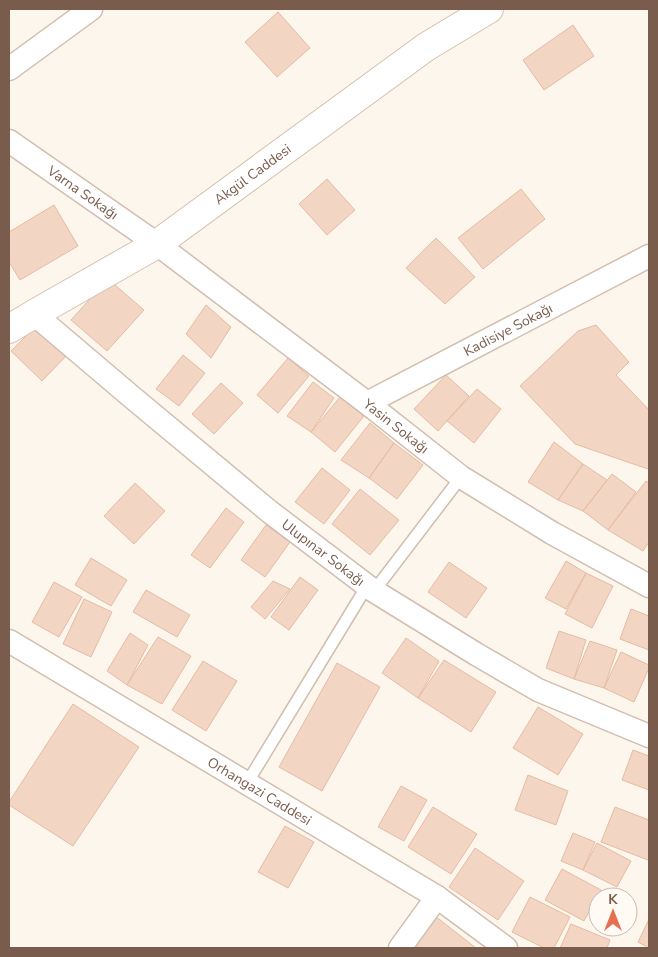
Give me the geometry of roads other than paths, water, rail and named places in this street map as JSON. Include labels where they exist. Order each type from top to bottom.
[{"type":"street","points":[[9,69],[91,9]]},
{"type":"street","name":"Akgül Caddesi","points":[[9,330],[157,244],[426,47],[489,9]]},
{"type":"street","name":"Varna Sokağı","points":[[9,142],[157,244]]},
{"type":"street","name":"Yasin Sokağı","points":[[157,244],[368,403],[460,477],[552,533],[648,584]]},
{"type":"street","name":"Kadisiye Sokağı","points":[[368,403],[649,256]]},
{"type":"street","name":"Ulupınar Sokağı","points":[[34,314],[270,512],[371,588],[476,654],[538,690],[649,736]]},
{"type":"street","name":"Orhangazi Caddesi","points":[[9,641],[437,897],[506,948]]},
{"type":"street","points":[[400,948],[437,897]]},
{"type":"lane","points":[[247,783],[371,588],[460,477]]}]
